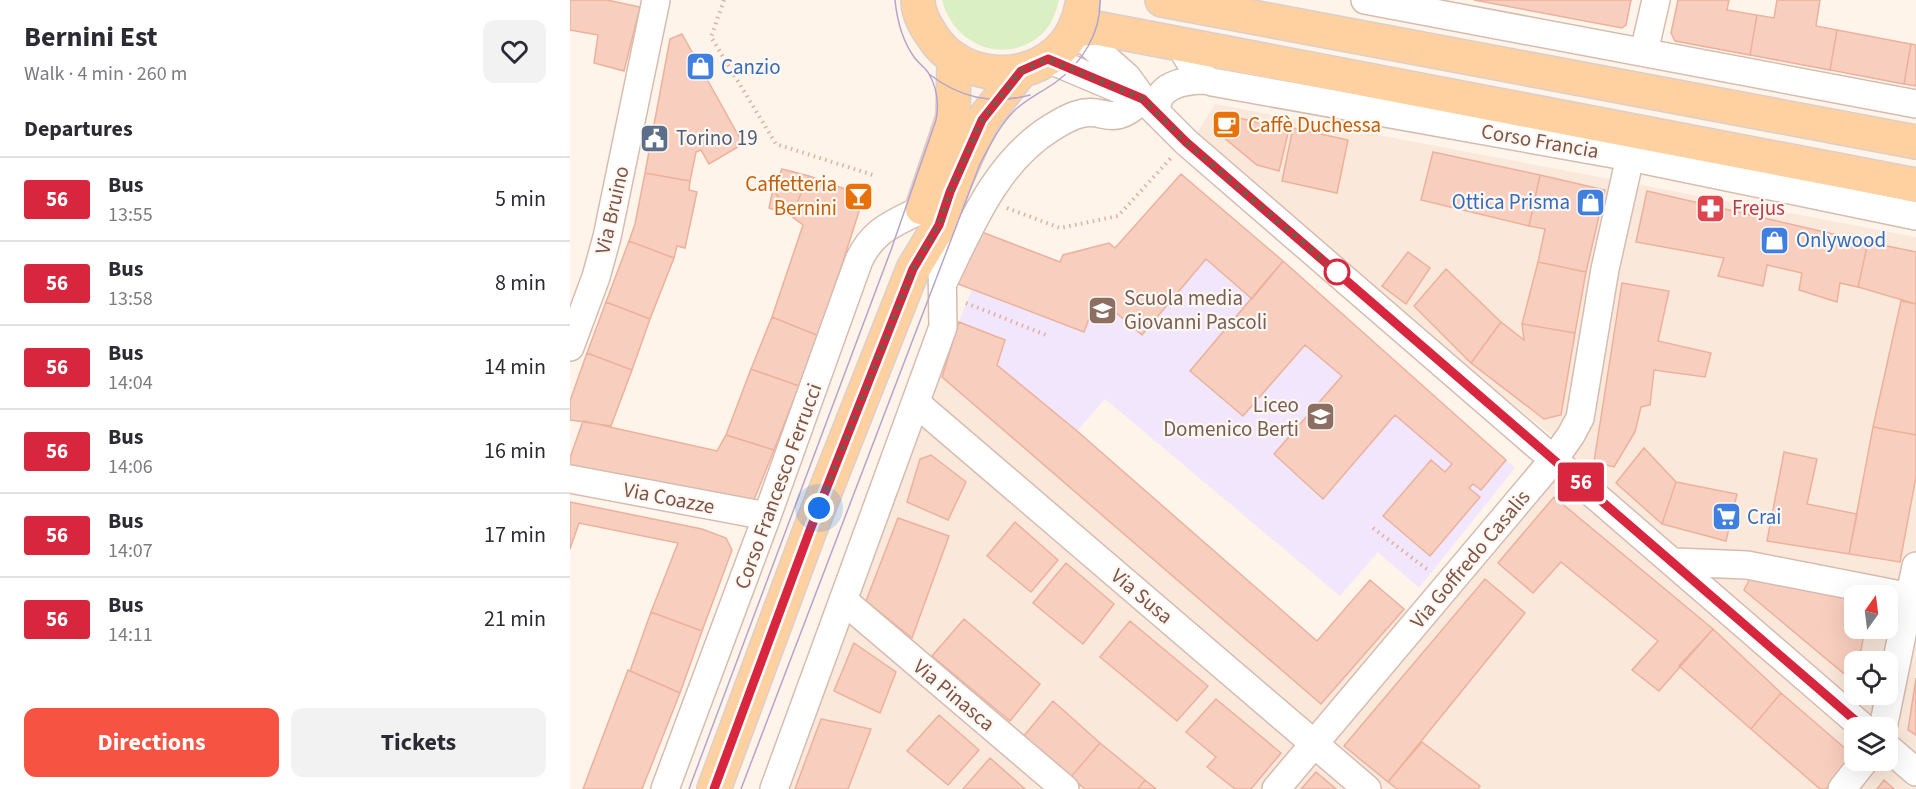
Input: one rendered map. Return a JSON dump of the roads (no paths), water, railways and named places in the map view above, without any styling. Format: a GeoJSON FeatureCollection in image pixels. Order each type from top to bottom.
{"type":"FeatureCollection","features":[{"type":"Feature","properties":{"kind":"main road"},"geometry":{"type":"LineString","coordinates":[[1176,1],[1916,142]]}},
{"type":"Feature","properties":{"kind":"main road"},"geometry":{"type":"LineString","coordinates":[[915,2],[923,22],[936,43],[954,59],[975,70],[998,73],[1034,65]]}},
{"type":"Feature","properties":{"kind":"main road"},"geometry":{"type":"LineString","coordinates":[[929,220],[982,120],[1034,65],[1062,46],[1078,15]]}},
{"type":"Feature","properties":{"kind":"main road","name":"Corso Francia"},"geometry":{"type":"LineString","coordinates":[[1078,15],[1096,28],[1916,185]]}},
{"type":"Feature","properties":{"kind":"main road"},"geometry":{"type":"LineString","coordinates":[[929,220],[953,117],[954,59]]}},
{"type":"Feature","properties":{"kind":"main road"},"geometry":{"type":"LineString","coordinates":[[714,789],[810,530],[913,269],[918,221],[929,220]]}},
{"type":"Feature","properties":{"kind":"street","name":"Via Bruino"},"geometry":{"type":"LineString","coordinates":[[570,347],[596,277],[607,237],[656,0]]}},
{"type":"Feature","properties":{"kind":"street"},"geometry":{"type":"LineString","coordinates":[[1365,0],[1400,3],[1916,104]]}},
{"type":"Feature","properties":{"kind":"street"},"geometry":{"type":"LineString","coordinates":[[1644,52],[1656,0]]}},
{"type":"Feature","properties":{"kind":"street"},"geometry":{"type":"LineString","coordinates":[[1078,15],[1150,106],[1186,142],[1675,562],[1851,717]]}},
{"type":"Feature","properties":{"kind":"street"},"geometry":{"type":"LineString","coordinates":[[1180,45],[1206,81]]}},
{"type":"Feature","properties":{"kind":"street"},"geometry":{"type":"LineString","coordinates":[[1034,65],[1150,106]]}},
{"type":"Feature","properties":{"kind":"street","name":"Corso Francia"},"geometry":{"type":"LineString","coordinates":[[1150,106],[1157,107],[1160,97],[1170,87],[1187,80],[1206,81],[1630,158],[1916,216]]}},
{"type":"Feature","properties":{"kind":"street"},"geometry":{"type":"LineString","coordinates":[[942,290],[985,200],[1010,164],[1029,143],[1075,115],[1121,116],[1150,106]]}},
{"type":"Feature","properties":{"kind":"street","name":"Via Goffredo Casalis"},"geometry":{"type":"LineString","coordinates":[[1276,789],[1554,459],[1571,435],[1580,418],[1605,269],[1630,158]]}},
{"type":"Feature","properties":{"kind":"street"},"geometry":{"type":"LineString","coordinates":[[774,789],[943,327],[942,264],[929,220]]}},
{"type":"Feature","properties":{"kind":"street","name":"Corso Francesco Ferrucci"},"geometry":{"type":"LineString","coordinates":[[665,789],[865,248],[872,237],[883,228],[929,220]]}},
{"type":"Feature","properties":{"kind":"street","name":"Via Susa"},"geometry":{"type":"LineString","coordinates":[[916,403],[1315,742],[1367,789]]}},
{"type":"Feature","properties":{"kind":"street","name":"Via Coazze"},"geometry":{"type":"LineString","coordinates":[[570,479],[767,516]]}},
{"type":"Feature","properties":{"kind":"street"},"geometry":{"type":"LineString","coordinates":[[1675,562],[1747,565],[1913,598]]}},
{"type":"Feature","properties":{"kind":"street"},"geometry":{"type":"LineString","coordinates":[[1886,717],[1913,598],[1916,566]]}},
{"type":"Feature","properties":{"kind":"street","name":"Via Pinasca"},"geometry":{"type":"LineString","coordinates":[[843,600],[1065,789]]}},
{"type":"Feature","properties":{"kind":"street"},"geometry":{"type":"LineString","coordinates":[[1898,756],[1916,772]]}},
{"type":"Feature","properties":{"kind":"street"},"geometry":{"type":"LineString","coordinates":[[1842,789],[1856,771]]}},
{"type":"Feature","properties":{"kind":"tram line"},"geometry":{"type":"LineString","coordinates":[[689,789],[891,250],[936,120],[937,103],[934,85],[928,72],[906,44],[895,0]]}},
{"type":"Feature","properties":{"kind":"tram line"},"geometry":{"type":"LineString","coordinates":[[741,789],[980,164],[1009,116],[1056,82],[1082,56],[1097,24],[1100,0]]}},
{"type":"Feature","properties":{"kind":"tram line"},"geometry":{"type":"LineString","coordinates":[[929,74],[953,89],[977,97],[1003,99],[1030,95]]}},
{"type":"Feature","properties":{"kind":"place","name":"Canzio"},"geometry":{"type":"Point","coordinates":[700,67]}},
{"type":"Feature","properties":{"kind":"place","name":"Caffè Duchessa"},"geometry":{"type":"Point","coordinates":[1227,125]}},
{"type":"Feature","properties":{"kind":"place","name":"Torino 19"},"geometry":{"type":"Point","coordinates":[655,138]}},
{"type":"Feature","properties":{"kind":"place","name":"Caffetteria Bernini"},"geometry":{"type":"Point","coordinates":[858,196]}},
{"type":"Feature","properties":{"kind":"place","name":"Ottica Prisma"},"geometry":{"type":"Point","coordinates":[1591,202]}},
{"type":"Feature","properties":{"kind":"place","name":"Frejus"},"geometry":{"type":"Point","coordinates":[1711,208]}},
{"type":"Feature","properties":{"kind":"place","name":"Onlywood"},"geometry":{"type":"Point","coordinates":[1775,240]}},
{"type":"Feature","properties":{"kind":"place","name":"Scuola media Giovanni Pascoli"},"geometry":{"type":"Point","coordinates":[1103,310]}},
{"type":"Feature","properties":{"kind":"place","name":"Liceo Domenico Berti"},"geometry":{"type":"Point","coordinates":[1320,417]}},
{"type":"Feature","properties":{"kind":"place","name":"Crai"},"geometry":{"type":"Point","coordinates":[1726,517]}}]}
